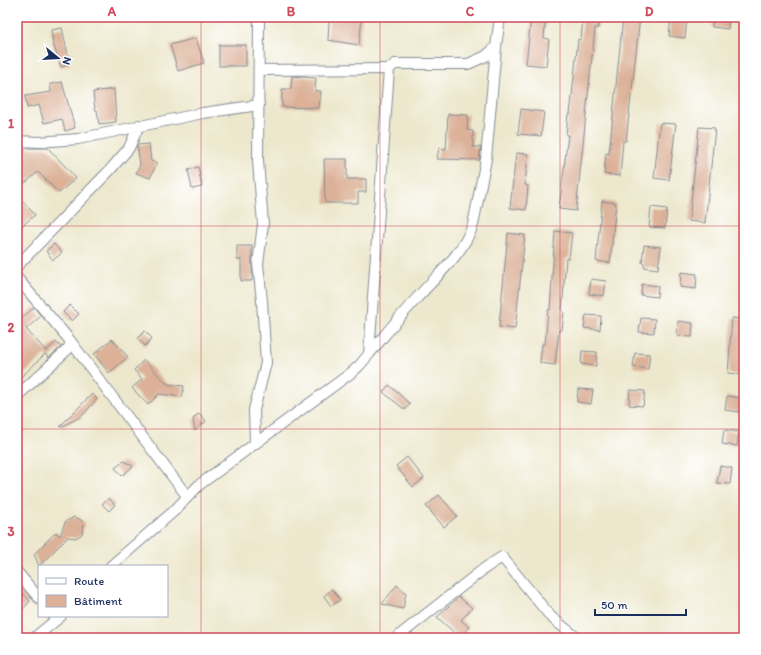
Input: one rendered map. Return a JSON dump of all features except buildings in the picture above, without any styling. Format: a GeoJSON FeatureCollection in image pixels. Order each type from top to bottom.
{"type":"FeatureCollection","features":[{"type":"Feature","properties":{"kind":"street"},"geometry":{"type":"LineString","coordinates":[[255,442],[254,410],[266,363],[258,264],[263,224],[258,161],[260,70],[259,17]]}},
{"type":"Feature","properties":{"kind":"street"},"geometry":{"type":"LineString","coordinates":[[111,565],[174,511],[187,496],[255,442],[269,434],[359,366],[413,303],[455,258],[470,234],[473,225],[486,159],[500,17]]}},
{"type":"Feature","properties":{"kind":"street"},"geometry":{"type":"LineString","coordinates":[[260,70],[389,69],[395,64],[468,64],[486,56],[496,47]]}},
{"type":"Feature","properties":{"kind":"street"},"geometry":{"type":"LineString","coordinates":[[369,354],[389,69]]}},
{"type":"Feature","properties":{"kind":"street"},"geometry":{"type":"LineString","coordinates":[[17,141],[39,142],[78,139],[114,133],[139,125],[259,105]]}},
{"type":"Feature","properties":{"kind":"street"},"geometry":{"type":"LineString","coordinates":[[17,266],[110,170],[129,148],[139,125]]}},
{"type":"Feature","properties":{"kind":"street"},"geometry":{"type":"LineString","coordinates":[[17,278],[71,342],[187,496]]}},
{"type":"Feature","properties":{"kind":"street"},"geometry":{"type":"LineString","coordinates":[[17,396],[68,349],[71,342]]}},
{"type":"Feature","properties":{"kind":"street"},"geometry":{"type":"LineString","coordinates":[[396,638],[485,568],[502,557],[551,616],[577,638]]}},
{"type":"Feature","properties":{"kind":"street"},"geometry":{"type":"LineString","coordinates":[[17,572],[38,597]]}},
{"type":"Feature","properties":{"kind":"street"},"geometry":{"type":"LineString","coordinates":[[34,638],[57,617]]}}]}
